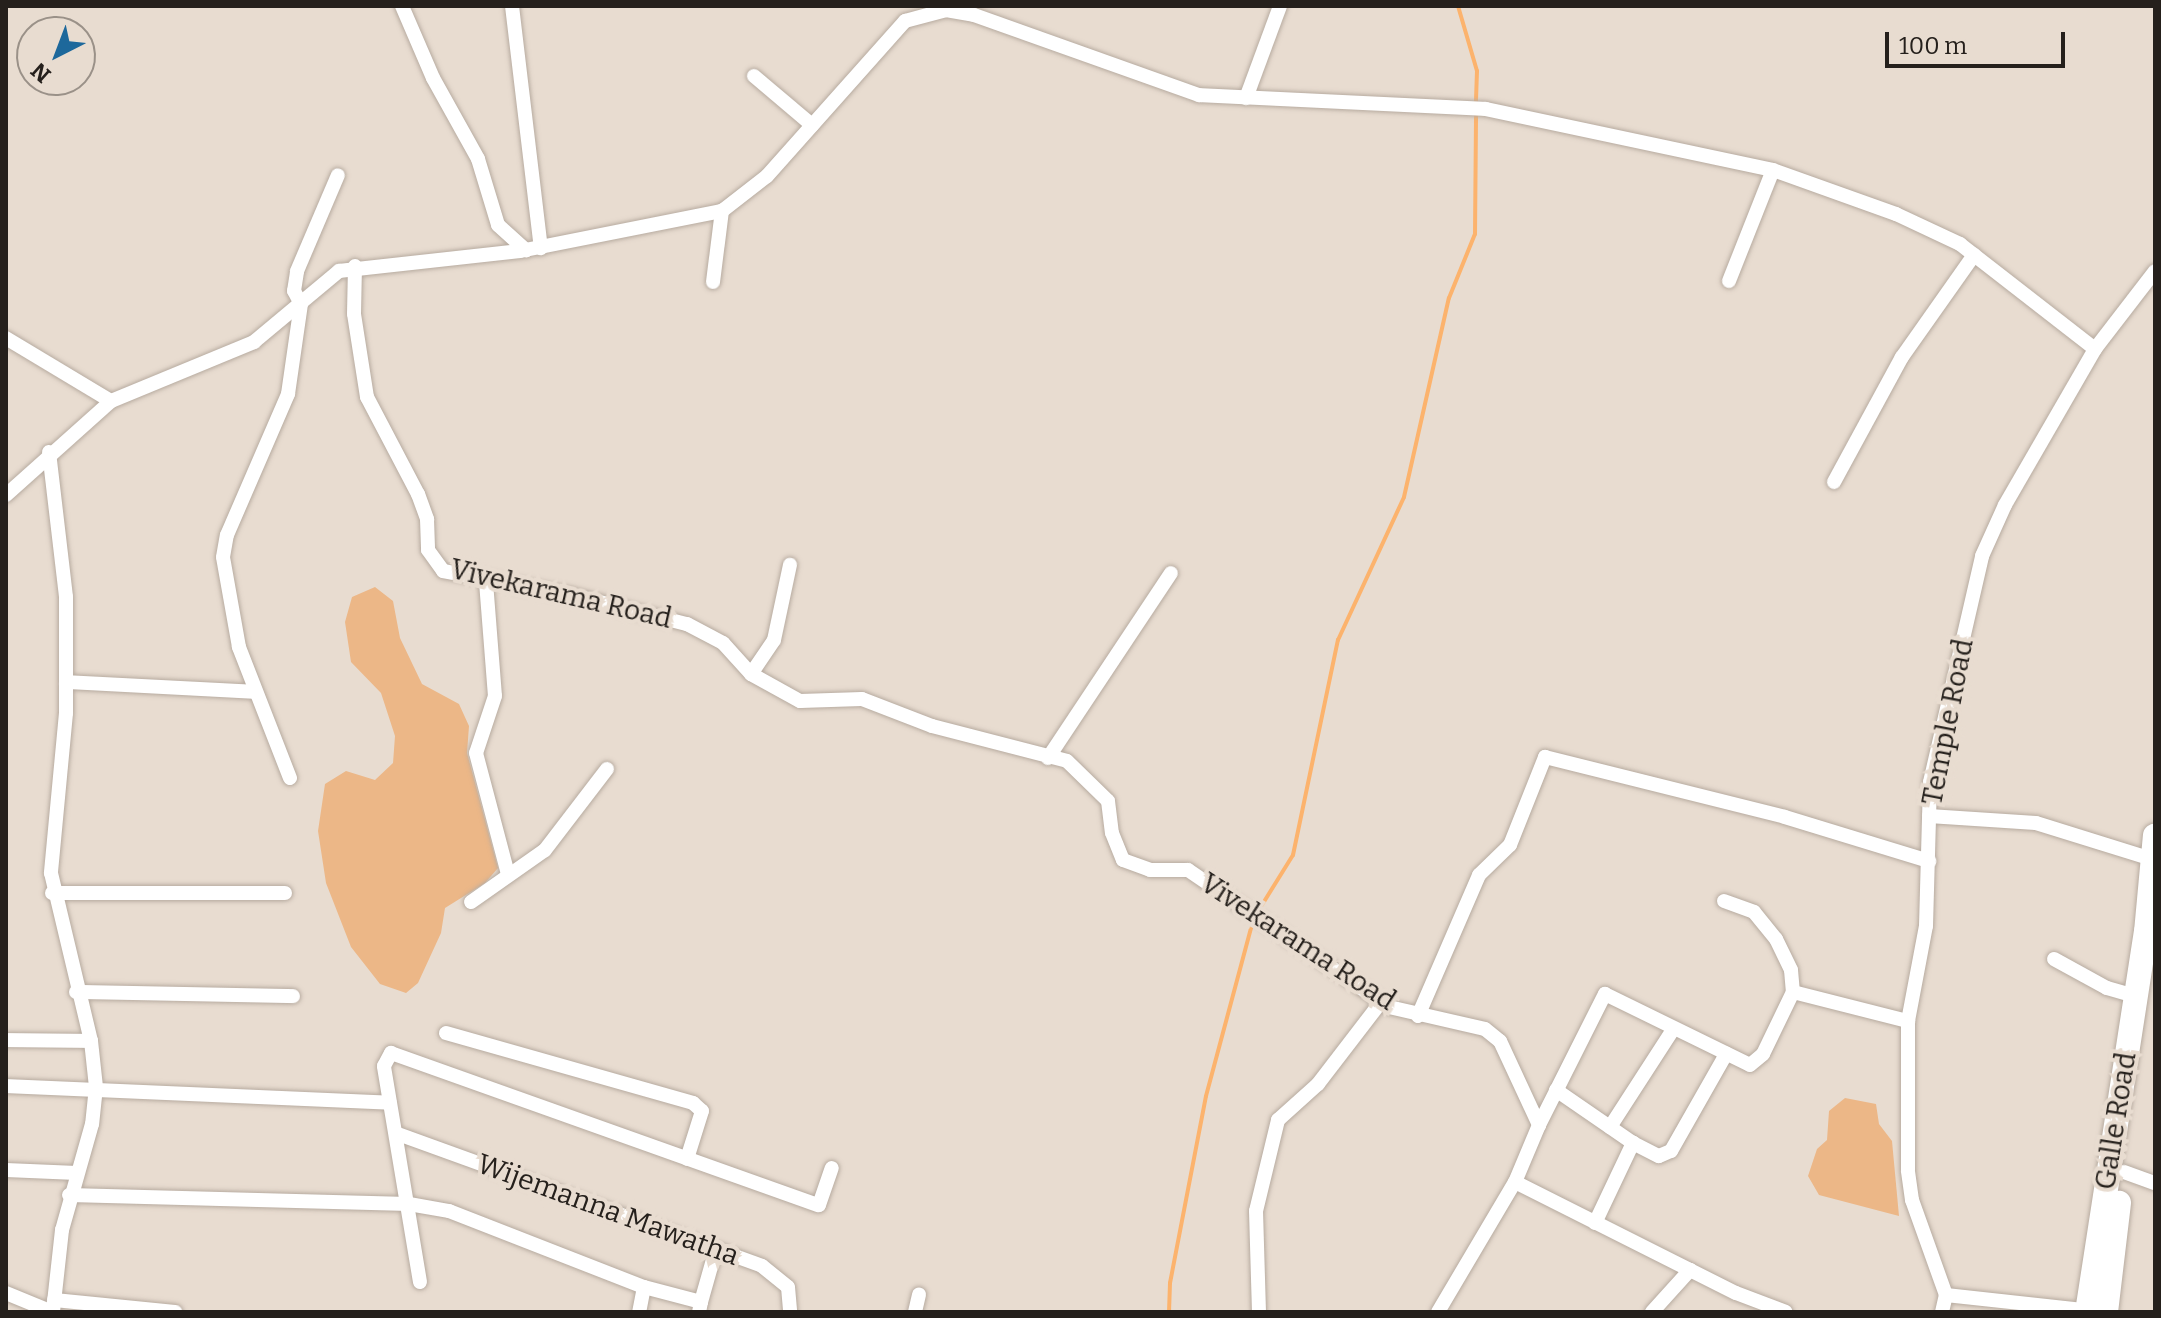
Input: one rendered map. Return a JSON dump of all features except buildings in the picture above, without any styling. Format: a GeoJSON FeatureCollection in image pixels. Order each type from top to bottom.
{"type":"FeatureCollection","features":[{"type":"Feature","properties":{"kind":"highway","name":"Galle Road"},"geometry":{"type":"LineString","coordinates":[[2096,1311],[2135,996],[2150,934],[2154,851]]}},
{"type":"Feature","properties":{"kind":"highway","name":"Galle Road"},"geometry":{"type":"LineString","coordinates":[[2096,1311],[2124,1172],[2155,971]]}},
{"type":"Feature","properties":{"kind":"street"},"geometry":{"type":"LineString","coordinates":[[402,6],[433,78],[478,159],[498,225],[526,250]]}},
{"type":"Feature","properties":{"kind":"street"},"geometry":{"type":"LineString","coordinates":[[512,6],[541,248]]}},
{"type":"Feature","properties":{"kind":"street"},"geometry":{"type":"LineString","coordinates":[[1246,98],[1280,6]]}},
{"type":"Feature","properties":{"kind":"street"},"geometry":{"type":"LineString","coordinates":[[6,495],[49,452],[111,401],[254,342],[339,271],[355,266],[541,248],[722,211],[767,176],[905,21],[946,10],[974,15],[1199,95],[1486,109],[1773,170],[1896,214],[1974,255],[2095,349]]}},
{"type":"Feature","properties":{"kind":"street"},"geometry":{"type":"LineString","coordinates":[[754,76],[812,125]]}},
{"type":"Feature","properties":{"kind":"street"},"geometry":{"type":"LineString","coordinates":[[1729,281],[1773,170]]}},
{"type":"Feature","properties":{"kind":"street"},"geometry":{"type":"LineString","coordinates":[[290,778],[239,647],[223,557],[227,535],[288,394],[301,304],[294,291],[297,271],[338,175]]}},
{"type":"Feature","properties":{"kind":"street"},"geometry":{"type":"LineString","coordinates":[[713,282],[722,211]]}},
{"type":"Feature","properties":{"kind":"street"},"geometry":{"type":"LineString","coordinates":[[1834,482],[1902,357],[1974,255]]}},
{"type":"Feature","properties":{"kind":"street","name":"Vivekarama Road"},"geometry":{"type":"LineString","coordinates":[[355,266],[354,314],[367,397],[418,494],[427,519],[428,550],[443,571],[486,582],[572,595],[687,624],[723,643],[751,674],[800,701],[862,699],[932,726],[1067,761],[1108,801],[1112,833],[1123,860],[1150,870],[1188,870],[1235,899],[1381,1002],[1418,1016],[1485,1029],[1500,1041],[1539,1125]]}},
{"type":"Feature","properties":{"kind":"street","name":"Temple Road"},"geometry":{"type":"LineString","coordinates":[[1946,1295],[1912,1200],[1908,1021],[1926,926],[1930,782],[1982,556],[2005,505],[2095,349],[2155,271]]}},
{"type":"Feature","properties":{"kind":"street"},"geometry":{"type":"LineString","coordinates":[[6,338],[111,401]]}},
{"type":"Feature","properties":{"kind":"street"},"geometry":{"type":"LineString","coordinates":[[49,452],[66,597],[66,682],[52,893],[91,1041],[96,1087],[77,1173],[69,1195],[53,1308]]}},
{"type":"Feature","properties":{"kind":"street"},"geometry":{"type":"LineString","coordinates":[[751,674],[774,640],[790,565]]}},
{"type":"Feature","properties":{"kind":"street"},"geometry":{"type":"LineString","coordinates":[[1048,758],[1171,573]]}},
{"type":"Feature","properties":{"kind":"street"},"geometry":{"type":"LineString","coordinates":[[486,582],[495,696],[476,753],[508,874]]}},
{"type":"Feature","properties":{"kind":"street"},"geometry":{"type":"LineString","coordinates":[[66,682],[256,692]]}},
{"type":"Feature","properties":{"kind":"street"},"geometry":{"type":"LineString","coordinates":[[1418,1016],[1479,875],[1510,845],[1545,757],[1785,817],[1929,861]]}},
{"type":"Feature","properties":{"kind":"street"},"geometry":{"type":"LineString","coordinates":[[471,902],[565,830],[607,769]]}},
{"type":"Feature","properties":{"kind":"street"},"geometry":{"type":"LineString","coordinates":[[1929,816],[2036,823],[2154,851]]}},
{"type":"Feature","properties":{"kind":"street"},"geometry":{"type":"LineString","coordinates":[[52,893],[285,893]]}},
{"type":"Feature","properties":{"kind":"street"},"geometry":{"type":"LineString","coordinates":[[1438,1312],[1515,1182],[1539,1125],[1605,994],[1672,1031],[1750,1065],[1763,1054],[1793,992],[1791,970],[1776,939],[1754,912],[1724,901]]}},
{"type":"Feature","properties":{"kind":"street"},"geometry":{"type":"LineString","coordinates":[[2054,959],[2107,988],[2135,996]]}},
{"type":"Feature","properties":{"kind":"street"},"geometry":{"type":"LineString","coordinates":[[76,992],[293,996]]}},
{"type":"Feature","properties":{"kind":"street"},"geometry":{"type":"LineString","coordinates":[[1793,992],[1908,1021]]}},
{"type":"Feature","properties":{"kind":"street"},"geometry":{"type":"LineString","coordinates":[[1259,1312],[1256,1211],[1278,1120],[1318,1084],[1381,1002]]}},
{"type":"Feature","properties":{"kind":"street"},"geometry":{"type":"LineString","coordinates":[[1610,1127],[1672,1031]]}},
{"type":"Feature","properties":{"kind":"street"},"geometry":{"type":"LineString","coordinates":[[446,1033],[693,1103],[702,1111],[687,1159]]}},
{"type":"Feature","properties":{"kind":"street"},"geometry":{"type":"LineString","coordinates":[[6,1040],[91,1041]]}},
{"type":"Feature","properties":{"kind":"street"},"geometry":{"type":"LineString","coordinates":[[420,1282],[398,1134],[384,1066],[391,1053],[819,1205],[832,1168]]}},
{"type":"Feature","properties":{"kind":"street"},"geometry":{"type":"LineString","coordinates":[[1556,1090],[1633,1143],[1659,1156],[1671,1151],[1726,1054]]}},
{"type":"Feature","properties":{"kind":"street"},"geometry":{"type":"LineString","coordinates":[[6,1086],[96,1087],[205,1098],[390,1103]]}},
{"type":"Feature","properties":{"kind":"street","name":"Wijemanna Mawatha"},"geometry":{"type":"LineString","coordinates":[[398,1134],[762,1266],[788,1287],[790,1312]]}},
{"type":"Feature","properties":{"kind":"street"},"geometry":{"type":"LineString","coordinates":[[1595,1223],[1633,1143]]}},
{"type":"Feature","properties":{"kind":"street"},"geometry":{"type":"LineString","coordinates":[[6,1170],[77,1173]]}},
{"type":"Feature","properties":{"kind":"street"},"geometry":{"type":"LineString","coordinates":[[2124,1172],[2155,1183]]}},
{"type":"Feature","properties":{"kind":"street"},"geometry":{"type":"LineString","coordinates":[[1515,1182],[1690,1270],[1786,1312]]}},
{"type":"Feature","properties":{"kind":"street"},"geometry":{"type":"LineString","coordinates":[[69,1195],[409,1204],[449,1211],[700,1307],[716,1249]]}},
{"type":"Feature","properties":{"kind":"street"},"geometry":{"type":"LineString","coordinates":[[1652,1312],[1690,1270]]}},
{"type":"Feature","properties":{"kind":"street"},"geometry":{"type":"LineString","coordinates":[[639,1312],[644,1287]]}},
{"type":"Feature","properties":{"kind":"street"},"geometry":{"type":"LineString","coordinates":[[6,1293],[53,1308],[175,1312]]}},
{"type":"Feature","properties":{"kind":"street"},"geometry":{"type":"LineString","coordinates":[[915,1312],[919,1294]]}},
{"type":"Feature","properties":{"kind":"street"},"geometry":{"type":"LineString","coordinates":[[1942,1312],[1946,1295],[2096,1311]]}},
{"type":"Feature","properties":{"kind":"shaded area"},"geometry":{"type":"Polygon","coordinates":[[[375,587],[393,601],[400,638],[422,684],[459,704],[469,726],[467,753],[498,868],[485,883],[445,908],[441,933],[418,983],[406,993],[380,984],[351,947],[326,883],[318,831],[325,784],[346,771],[375,780],[393,763],[395,736],[381,693],[351,662],[345,622],[352,597],[375,587]]]}},
{"type":"Feature","properties":{"kind":"shaded area"},"geometry":{"type":"Polygon","coordinates":[[[1845,1098],[1876,1104],[1879,1124],[1892,1141],[1899,1216],[1819,1195],[1808,1176],[1817,1149],[1827,1140],[1829,1111],[1845,1098]]]}},
{"type":"Feature","properties":{"kind":"waterway"},"geometry":{"type":"LineString","coordinates":[[1458,6],[1477,71],[1476,104]]}},
{"type":"Feature","properties":{"kind":"waterway"},"geometry":{"type":"LineString","coordinates":[[1257,913],[1293,855],[1338,640],[1404,497],[1449,298],[1475,234],[1476,113]]}},
{"type":"Feature","properties":{"kind":"waterway"},"geometry":{"type":"LineString","coordinates":[[1169,1312],[1170,1283],[1206,1096],[1253,920]]}}]}
